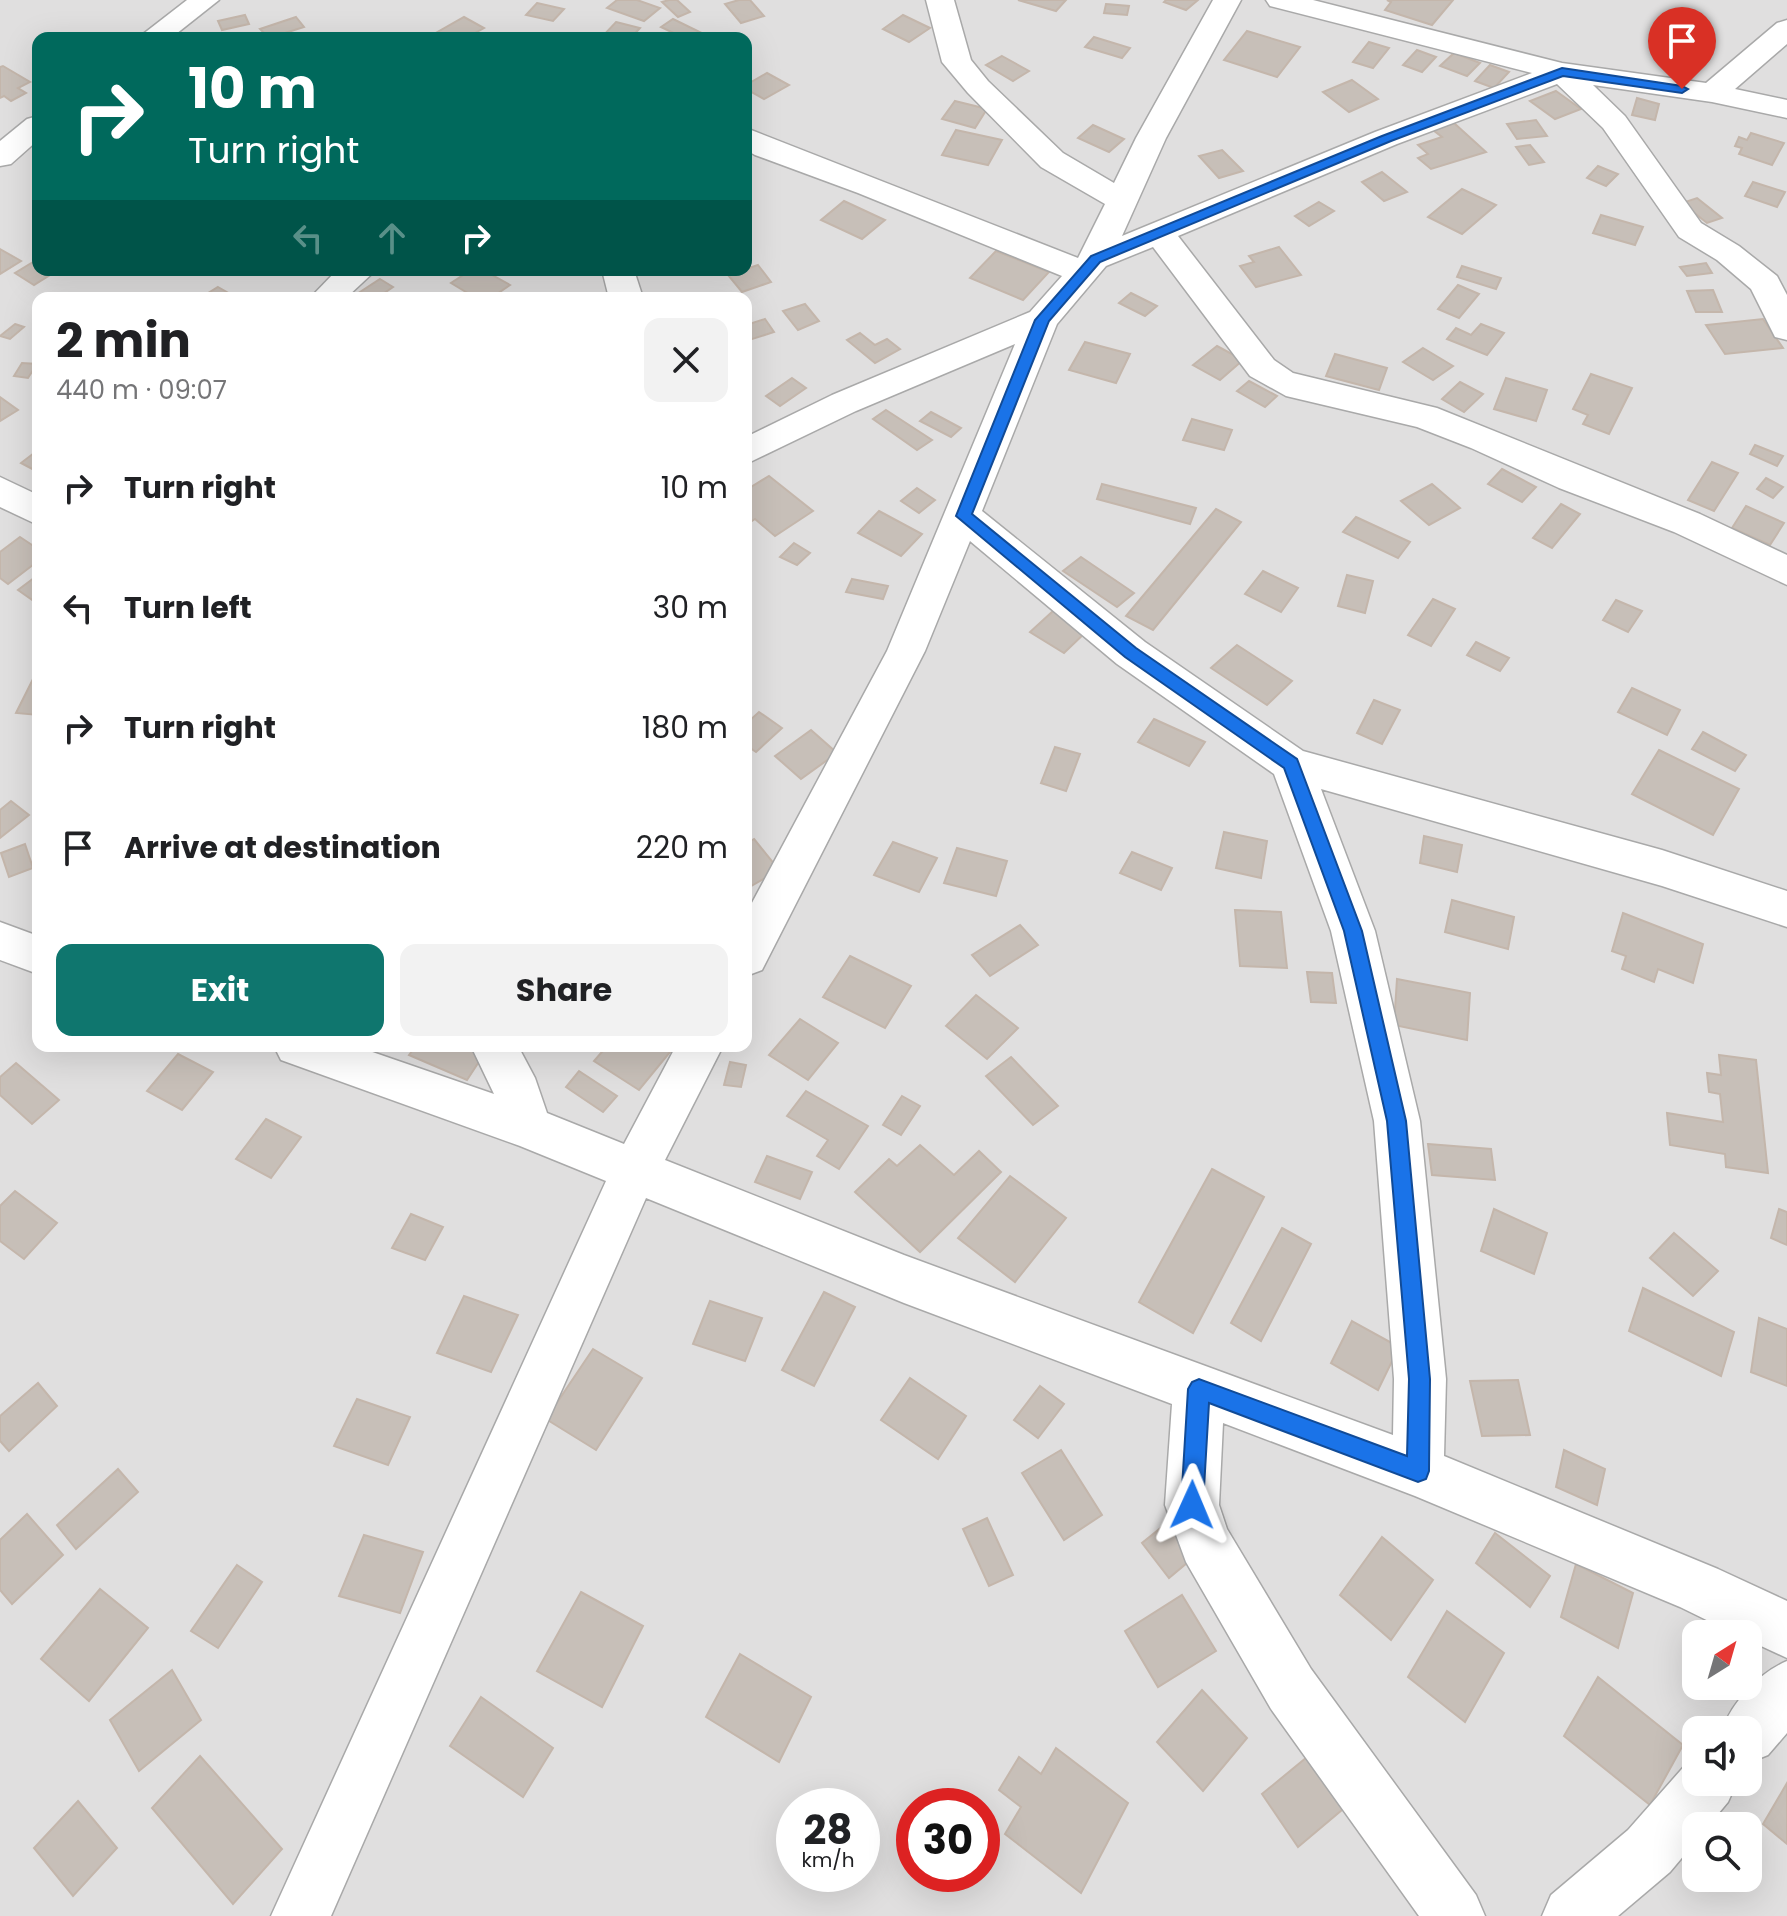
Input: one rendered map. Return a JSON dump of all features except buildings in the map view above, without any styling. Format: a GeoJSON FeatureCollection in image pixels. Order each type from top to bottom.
{"type":"FeatureCollection","features":[{"type":"Feature","properties":{"kind":"street"},"geometry":{"type":"LineString","coordinates":[[160,32],[205,0]]}},
{"type":"Feature","properties":{"kind":"street"},"geometry":{"type":"LineString","coordinates":[[940,0],[957,62],[978,87],[1052,160],[1122,201]]}},
{"type":"Feature","properties":{"kind":"street"},"geometry":{"type":"LineString","coordinates":[[752,946],[906,651],[1042,320],[1090,266],[1151,138],[1227,0]]}},
{"type":"Feature","properties":{"kind":"street"},"geometry":{"type":"LineString","coordinates":[[1280,0],[1562,72],[1712,93],[1787,109]]}},
{"type":"Feature","properties":{"kind":"street"},"geometry":{"type":"LineString","coordinates":[[1712,93],[1787,29]]}},
{"type":"Feature","properties":{"kind":"street"},"geometry":{"type":"LineString","coordinates":[[752,141],[766,149],[1090,266],[1386,138],[1562,72]]}},
{"type":"Feature","properties":{"kind":"street"},"geometry":{"type":"LineString","coordinates":[[1562,72],[1614,122],[1690,230],[1728,253],[1765,283],[1787,329]]}},
{"type":"Feature","properties":{"kind":"street"},"geometry":{"type":"LineString","coordinates":[[0,157],[32,130]]}},
{"type":"Feature","properties":{"kind":"street"},"geometry":{"type":"LineString","coordinates":[[1160,234],[1262,368],[1281,381],[1309,391],[1425,417],[1484,439],[1572,479],[1687,523],[1787,571]]}},
{"type":"Feature","properties":{"kind":"street"},"geometry":{"type":"LineString","coordinates":[[333,292],[351,276]]}},
{"type":"Feature","properties":{"kind":"street"},"geometry":{"type":"LineString","coordinates":[[752,449],[1042,320]]}},
{"type":"Feature","properties":{"kind":"street"},"geometry":{"type":"LineString","coordinates":[[752,416],[796,427]]}},
{"type":"Feature","properties":{"kind":"street"},"geometry":{"type":"LineString","coordinates":[[0,490],[32,509]]}},
{"type":"Feature","properties":{"kind":"street"},"geometry":{"type":"LineString","coordinates":[[963,516],[1131,653],[1291,764],[1662,868],[1787,909]]}},
{"type":"Feature","properties":{"kind":"street"},"geometry":{"type":"LineString","coordinates":[[1291,764],[1353,931],[1397,1121],[1420,1379],[1418,1471]]}},
{"type":"Feature","properties":{"kind":"street"},"geometry":{"type":"LineString","coordinates":[[0,941],[32,953]]}},
{"type":"Feature","properties":{"kind":"street"},"geometry":{"type":"LineString","coordinates":[[314,1052],[529,1128],[904,1279],[1418,1471],[1699,1588],[1787,1630]]}},
{"type":"Feature","properties":{"kind":"street"},"geometry":{"type":"LineString","coordinates":[[497,1052],[512,1078],[529,1128]]}},
{"type":"Feature","properties":{"kind":"street"},"geometry":{"type":"LineString","coordinates":[[301,1916],[634,1172],[697,1052]]}},
{"type":"Feature","properties":{"kind":"street"},"geometry":{"type":"LineString","coordinates":[[1199,1389],[1192,1505],[1205,1543],[1291,1689],[1455,1916]]}},
{"type":"Feature","properties":{"kind":"street"},"geometry":{"type":"LineString","coordinates":[[1762,1718],[1787,1689]]}},
{"type":"Feature","properties":{"kind":"street"},"geometry":{"type":"LineString","coordinates":[[1572,1916],[1649,1851],[1696,1796]]}},
{"type":"Feature","properties":{"kind":"shaded area"},"geometry":{"type":"Polygon","coordinates":[[[0,0],[1787,0],[1787,1916],[0,1916],[0,0]]]}},
{"type":"Feature","properties":{"kind":"route"},"geometry":{"type":"LineString","coordinates":[[1192,1505],[1199,1389],[1418,1471],[1420,1379],[1397,1121],[1353,931],[1291,764],[1131,653],[963,516],[1042,320],[1095,259],[1386,138],[1562,72],[1682,89]]}}]}
